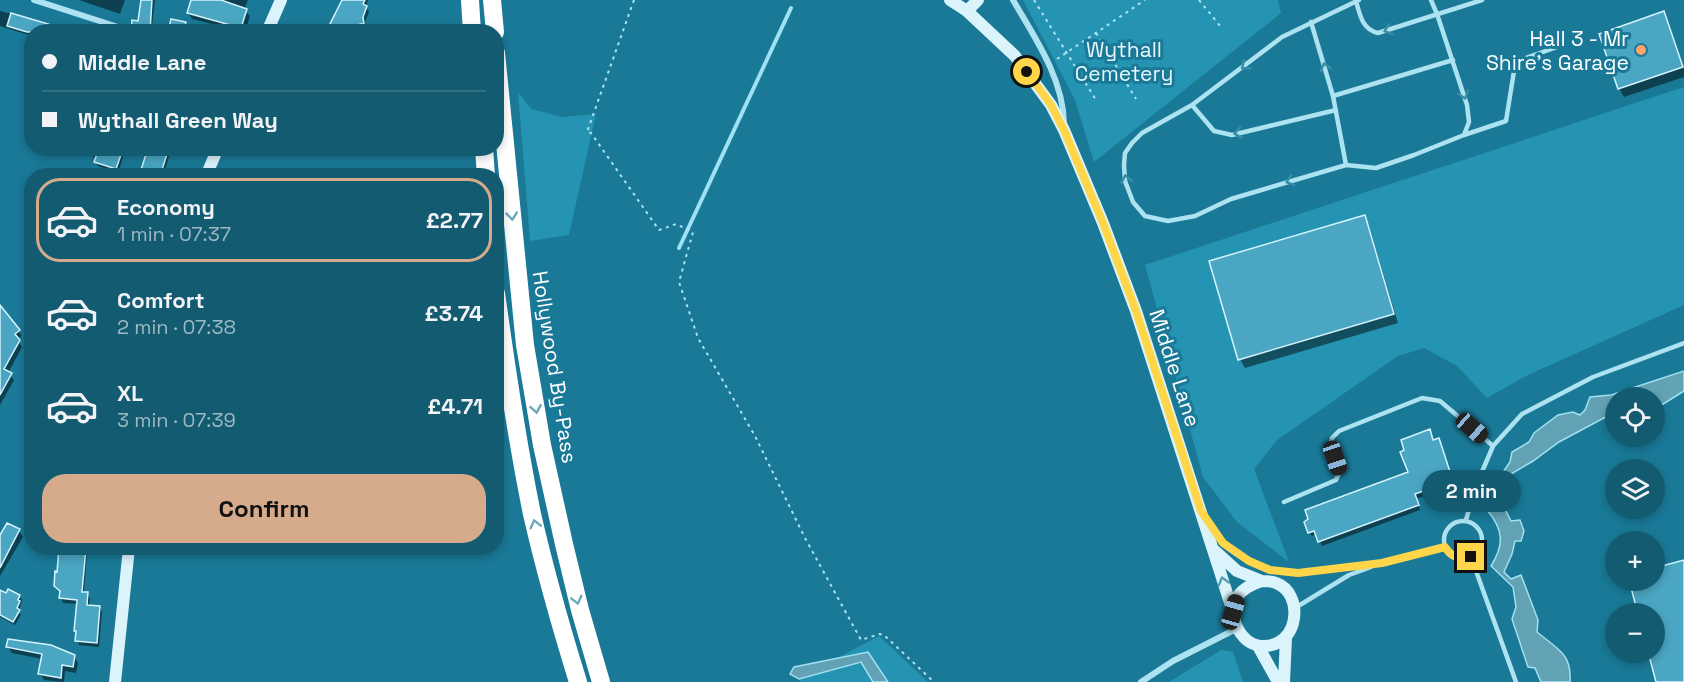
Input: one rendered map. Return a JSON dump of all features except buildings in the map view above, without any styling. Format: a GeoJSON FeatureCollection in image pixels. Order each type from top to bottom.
{"type":"FeatureCollection","features":[{"type":"Feature","properties":{"kind":"highway"},"geometry":{"type":"LineString","coordinates":[[470,0],[472,24]]}},
{"type":"Feature","properties":{"kind":"highway"},"geometry":{"type":"LineString","coordinates":[[492,0],[494,24]]}},
{"type":"Feature","properties":{"kind":"highway","name":"Hollywood By-Pass"},"geometry":{"type":"LineString","coordinates":[[504,134],[525,345],[542,445],[580,610],[601,682]]}},
{"type":"Feature","properties":{"kind":"highway"},"geometry":{"type":"LineString","coordinates":[[504,350],[532,514],[578,682]]}},
{"type":"Feature","properties":{"kind":"street"},"geometry":{"type":"LineString","coordinates":[[34,0],[109,24]]}},
{"type":"Feature","properties":{"kind":"street"},"geometry":{"type":"LineString","coordinates":[[270,24],[281,0]]}},
{"type":"Feature","properties":{"kind":"street","name":"Middle Lane"},"geometry":{"type":"LineString","coordinates":[[950,0],[967,11],[1015,56],[1051,105],[1064,130],[1103,223],[1136,311],[1238,628]]}},
{"type":"Feature","properties":{"kind":"street"},"geometry":{"type":"LineString","coordinates":[[967,11],[978,0]]}},
{"type":"Feature","properties":{"kind":"street"},"geometry":{"type":"LineString","coordinates":[[1013,0],[1050,65],[1064,106],[1064,130]]}},
{"type":"Feature","properties":{"kind":"street","name":"Middle Lane"},"geometry":{"type":"LineString","coordinates":[[1214,550],[1237,571],[1262,581],[1278,583],[1287,591],[1294,608]]}},
{"type":"Feature","properties":{"kind":"street"},"geometry":{"type":"LineString","coordinates":[[116,682],[128,555]]}},
{"type":"Feature","properties":{"kind":"street"},"geometry":{"type":"LineString","coordinates":[[1233,612],[1238,594],[1248,585],[1262,581]]}},
{"type":"Feature","properties":{"kind":"street"},"geometry":{"type":"LineString","coordinates":[[1284,682],[1286,638],[1294,622],[1294,608]]}},
{"type":"Feature","properties":{"kind":"street"},"geometry":{"type":"LineString","coordinates":[[1141,682],[1173,661],[1238,628],[1247,642],[1258,646],[1275,646],[1286,638]]}},
{"type":"Feature","properties":{"kind":"street"},"geometry":{"type":"LineString","coordinates":[[1258,646],[1278,682]]}},
{"type":"Feature","properties":{"kind":"lane"},"geometry":{"type":"LineString","coordinates":[[1431,0],[1467,105],[1469,122],[1464,135]]}},
{"type":"Feature","properties":{"kind":"lane"},"geometry":{"type":"LineString","coordinates":[[1482,0],[1377,33],[1365,27],[1357,1],[1282,37],[1192,105],[1142,133],[1132,143],[1125,153],[1124,165],[1125,181],[1133,202],[1145,216],[1168,220],[1195,216],[1231,199],[1346,165],[1376,168],[1414,155],[1506,121],[1514,71],[1521,60],[1557,47]]}},
{"type":"Feature","properties":{"kind":"lane"},"geometry":{"type":"LineString","coordinates":[[1311,22],[1334,96],[1346,165]]}},
{"type":"Feature","properties":{"kind":"lane"},"geometry":{"type":"LineString","coordinates":[[1334,96],[1453,60]]}},
{"type":"Feature","properties":{"kind":"lane"},"geometry":{"type":"LineString","coordinates":[[1192,105],[1214,131],[1232,135],[1336,110]]}},
{"type":"Feature","properties":{"kind":"lane"},"geometry":{"type":"LineString","coordinates":[[1466,520],[1476,486],[1493,446],[1522,414],[1593,377],[1684,343]]}},
{"type":"Feature","properties":{"kind":"lane"},"geometry":{"type":"LineString","coordinates":[[1284,502],[1336,480],[1340,471],[1331,445],[1332,438],[1339,431],[1422,398],[1440,401],[1493,446]]}},
{"type":"Feature","properties":{"kind":"lane"},"geometry":{"type":"LineString","coordinates":[[1201,511],[1223,543],[1249,561],[1270,570],[1298,573],[1382,563]]}},
{"type":"Feature","properties":{"kind":"lane"},"geometry":{"type":"LineString","coordinates":[[1466,520],[1477,526],[1482,537],[1480,549],[1465,559],[1453,556],[1445,547],[1446,530],[1455,522],[1466,520]]}},
{"type":"Feature","properties":{"kind":"lane"},"geometry":{"type":"LineString","coordinates":[[1294,608],[1349,575],[1382,563],[1445,547]]}},
{"type":"Feature","properties":{"kind":"lane"},"geometry":{"type":"LineString","coordinates":[[1471,557],[1516,682]]}},
{"type":"Feature","properties":{"kind":"path"},"geometry":{"type":"LineString","coordinates":[[634,0],[587,132],[591,133],[659,230],[676,224],[693,232],[679,282],[688,314],[698,338],[755,436],[805,538],[861,640],[880,634],[884,635],[934,682]]}},
{"type":"Feature","properties":{"kind":"path"},"geometry":{"type":"LineString","coordinates":[[1034,0],[1096,100]]}},
{"type":"Feature","properties":{"kind":"path"},"geometry":{"type":"LineString","coordinates":[[1050,65],[1145,0]]}},
{"type":"Feature","properties":{"kind":"path"},"geometry":{"type":"LineString","coordinates":[[1199,0],[1221,27]]}},
{"type":"Feature","properties":{"kind":"path"},"geometry":{"type":"LineString","coordinates":[[1096,33],[1136,99]]}},
{"type":"Feature","properties":{"kind":"green space","name":"Wythall Cemetery"},"geometry":{"type":"Polygon","coordinates":[[[1023,0],[1278,0],[1281,13],[1094,162],[1075,100],[1023,0]]]}},
{"type":"Feature","properties":{"kind":"green space"},"geometry":{"type":"Polygon","coordinates":[[[1684,87],[1684,305],[1528,375],[1487,398],[1457,366],[1424,348],[1398,356],[1277,440],[1254,469],[1289,562],[1237,522],[1203,477],[1145,265],[1684,87]]]}},
{"type":"Feature","properties":{"kind":"green space"},"geometry":{"type":"Polygon","coordinates":[[[518,92],[531,109],[562,117],[596,114],[569,235],[530,241],[518,92]]]}},
{"type":"Feature","properties":{"kind":"green space"},"geometry":{"type":"Polygon","coordinates":[[[879,636],[928,682],[801,682],[799,679],[818,674],[812,663],[839,657],[879,636]]]}},
{"type":"Feature","properties":{"kind":"green space"},"geometry":{"type":"Polygon","coordinates":[[[1221,650],[1233,652],[1243,682],[1169,682],[1221,650]]]}},
{"type":"Feature","properties":{"kind":"shaded area"},"geometry":{"type":"Polygon","coordinates":[[[1684,371],[1684,391],[1665,403],[1665,387],[1635,387],[1684,371]]]}},
{"type":"Feature","properties":{"kind":"shaded area"},"geometry":{"type":"Polygon","coordinates":[[[1605,396],[1605,417],[1559,442],[1511,474],[1498,501],[1511,521],[1520,520],[1524,531],[1521,541],[1515,541],[1504,572],[1511,579],[1521,575],[1538,620],[1537,632],[1562,652],[1570,672],[1570,682],[1541,682],[1535,668],[1528,667],[1512,619],[1516,607],[1513,587],[1491,566],[1499,551],[1500,537],[1499,530],[1487,510],[1500,489],[1501,475],[1510,462],[1512,452],[1529,442],[1534,433],[1558,415],[1573,412],[1580,415],[1585,410],[1590,397],[1605,396]]]}},
{"type":"Feature","properties":{"kind":"shaded area"},"geometry":{"type":"Polygon","coordinates":[[[868,652],[888,682],[873,682],[861,662],[799,679],[790,674],[794,667],[868,652]]]}},
{"type":"Feature","properties":{"kind":"waterway"},"geometry":{"type":"LineString","coordinates":[[679,248],[791,8]]}},
{"type":"Feature","properties":{"kind":"place","name":"Hall 3 - Mr Shire’s Garage"},"geometry":{"type":"Point","coordinates":[1641,50]}},
{"type":"Feature","properties":{"kind":"route"},"geometry":{"type":"LineString","coordinates":[[1027,72],[1051,105],[1064,130],[1103,223],[1136,311],[1201,511],[1223,543],[1249,561],[1270,570],[1298,573],[1382,563],[1445,547],[1453,556],[1465,559],[1471,557]]}}]}
